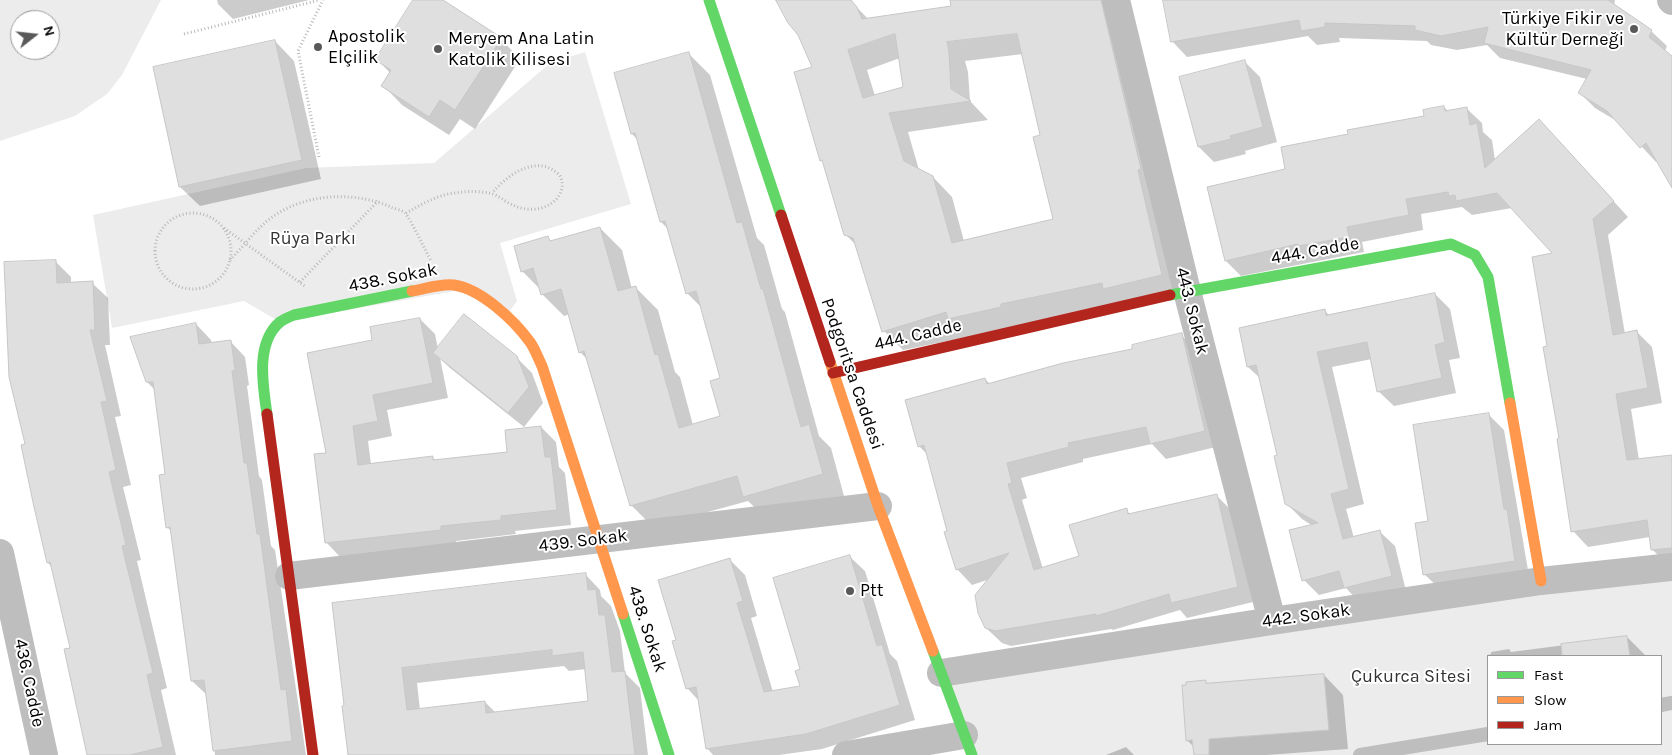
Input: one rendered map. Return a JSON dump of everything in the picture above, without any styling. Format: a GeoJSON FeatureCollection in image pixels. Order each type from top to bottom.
{"type":"FeatureCollection","features":[{"type":"Feature","properties":{"kind":"street","name":"Podgoritsa Caddesi"},"geometry":{"type":"LineString","coordinates":[[708,0],[878,506],[968,745]]}},
{"type":"Feature","properties":{"kind":"street","name":"443. Sokak"},"geometry":{"type":"LineString","coordinates":[[1116,0],[1187,291],[1272,621]]}},
{"type":"Feature","properties":{"kind":"street","name":"444. Cadde"},"geometry":{"type":"LineString","coordinates":[[833,372],[1187,291],[1451,244],[1475,255],[1488,277],[1541,582]]}},
{"type":"Feature","properties":{"kind":"street","name":"438. Sokak"},"geometry":{"type":"LineString","coordinates":[[313,755],[264,393],[263,361],[266,343],[272,330],[280,322],[294,315],[443,285],[456,285],[476,294],[506,316],[531,343],[542,366],[669,755]]}},
{"type":"Feature","properties":{"kind":"street","name":"439. Sokak"},"geometry":{"type":"LineString","coordinates":[[289,576],[878,506]]}},
{"type":"Feature","properties":{"kind":"street","name":"436. Cadde"},"geometry":{"type":"LineString","coordinates":[[0,553],[44,755]]}},
{"type":"Feature","properties":{"kind":"street","name":"442. Sokak"},"geometry":{"type":"LineString","coordinates":[[941,674],[1272,621],[1541,582],[1672,567]]}},
{"type":"Feature","properties":{"kind":"street"},"geometry":{"type":"LineString","coordinates":[[846,755],[968,745]]}},
{"type":"Feature","properties":{"kind":"lane"},"geometry":{"type":"LineString","coordinates":[[1360,755],[1487,734]]}},
{"type":"Feature","properties":{"kind":"path"},"geometry":{"type":"LineString","coordinates":[[184,34],[322,0]]}},
{"type":"Feature","properties":{"kind":"path"},"geometry":{"type":"LineString","coordinates":[[319,157],[298,51],[322,0]]}},
{"type":"Feature","properties":{"kind":"path"},"geometry":{"type":"LineString","coordinates":[[406,213],[432,198],[454,192],[492,193],[516,207],[540,208],[556,201],[562,189],[562,182],[559,174],[550,168],[532,166],[510,176],[492,193]]}},
{"type":"Feature","properties":{"kind":"path"},"geometry":{"type":"LineString","coordinates":[[230,260],[261,227],[278,213],[300,203],[323,198],[346,197],[378,201],[406,213],[443,285]]}},
{"type":"Feature","properties":{"kind":"path"},"geometry":{"type":"LineString","coordinates":[[300,282],[378,201]]}},
{"type":"Feature","properties":{"kind":"path"},"geometry":{"type":"LineString","coordinates":[[222,226],[228,236],[231,248],[230,260],[225,271],[217,281],[206,287],[193,289],[180,287],[169,280],[161,271],[156,259],[156,246],[160,234],[167,224],[177,217],[188,214],[201,214],[212,218],[247,243],[332,308]]}},
{"type":"Feature","properties":{"kind":"green space"},"geometry":{"type":"Polygon","coordinates":[[[0,0],[161,0],[122,75],[107,94],[75,116],[0,141],[0,0]]]}},
{"type":"Feature","properties":{"kind":"green space","name":"Rüya Parkı"},"geometry":{"type":"Polygon","coordinates":[[[585,52],[631,204],[500,243],[517,301],[506,316],[466,289],[280,322],[244,301],[112,328],[93,215],[306,168],[434,163],[550,63],[585,52]]]}},
{"type":"Feature","properties":{"kind":"green space","name":"Çukurca Sitesi"},"geometry":{"type":"Polygon","coordinates":[[[1672,567],[1672,755],[972,755],[941,673],[1672,567]]]}},
{"type":"Feature","properties":{"kind":"building","name":"Meryem Ana Latin Katolik Kilisesi"},"geometry":{"type":"Polygon","coordinates":[[[413,0],[443,0],[502,38],[455,110],[440,100],[429,117],[381,86],[391,70],[375,60],[413,0]]]}},
{"type":"Feature","properties":{"kind":"building"},"geometry":{"type":"Polygon","coordinates":[[[776,0],[851,0],[857,7],[862,19],[951,6],[950,0],[1101,0],[1141,169],[1138,170],[1162,275],[1103,289],[1102,283],[1001,304],[1001,307],[948,319],[946,312],[882,332],[853,238],[844,235],[794,72],[812,67],[798,35],[788,23],[776,0]],[[895,34],[848,50],[863,98],[903,87],[895,34]],[[1017,34],[947,42],[951,89],[971,101],[889,113],[904,161],[933,176],[952,243],[1053,219],[1033,137],[1040,135],[1017,34]]]}},
{"type":"Feature","properties":{"kind":"building"},"geometry":{"type":"Polygon","coordinates":[[[1163,0],[1608,0],[1652,30],[1649,37],[1672,56],[1672,188],[1646,143],[1640,148],[1607,111],[1578,93],[1591,70],[1484,43],[1488,27],[1441,36],[1415,30],[1415,26],[1325,23],[1325,27],[1301,31],[1299,20],[1171,42],[1163,0]]]}},
{"type":"Feature","properties":{"kind":"building"},"geometry":{"type":"Polygon","coordinates":[[[275,40],[302,160],[179,187],[153,67],[275,40]]]}},
{"type":"Feature","properties":{"kind":"building"},"geometry":{"type":"Polygon","coordinates":[[[689,52],[737,223],[742,222],[761,289],[763,289],[801,427],[809,424],[823,474],[743,497],[737,476],[630,506],[584,351],[579,353],[561,289],[541,295],[533,268],[521,272],[514,246],[548,236],[550,241],[600,227],[618,291],[636,286],[655,355],[658,354],[679,428],[720,416],[710,381],[720,378],[696,291],[686,294],[665,221],[660,222],[635,133],[631,134],[614,73],[689,52]]]}},
{"type":"Feature","properties":{"kind":"building"},"geometry":{"type":"Polygon","coordinates":[[[1245,60],[1263,127],[1230,136],[1231,139],[1198,147],[1179,77],[1245,60]]]}},
{"type":"Feature","properties":{"kind":"building"},"geometry":{"type":"Polygon","coordinates":[[[1444,106],[1445,111],[1467,107],[1470,125],[1477,123],[1485,168],[1539,119],[1614,201],[1593,219],[1613,335],[1637,330],[1648,388],[1616,394],[1627,460],[1672,455],[1672,548],[1651,550],[1647,520],[1571,532],[1557,439],[1559,438],[1543,347],[1547,346],[1532,257],[1552,253],[1497,193],[1456,201],[1455,195],[1449,196],[1448,192],[1406,199],[1409,215],[1347,227],[1349,237],[1298,246],[1298,244],[1225,261],[1207,187],[1285,169],[1281,147],[1348,134],[1347,130],[1424,116],[1423,110],[1444,106]]]}},
{"type":"Feature","properties":{"kind":"building"},"geometry":{"type":"Polygon","coordinates":[[[56,260],[57,283],[93,281],[95,330],[90,330],[107,401],[101,402],[116,470],[109,472],[126,545],[122,546],[153,673],[147,675],[163,747],[130,755],[87,755],[64,649],[70,648],[50,562],[47,563],[34,507],[21,445],[25,444],[9,377],[4,262],[56,260]]]}},
{"type":"Feature","properties":{"kind":"building"},"geometry":{"type":"Polygon","coordinates":[[[1435,293],[1445,342],[1435,345],[1442,378],[1377,392],[1367,342],[1317,352],[1349,489],[1331,494],[1343,539],[1380,530],[1392,576],[1344,588],[1339,571],[1302,581],[1289,530],[1318,523],[1285,504],[1274,456],[1277,455],[1256,365],[1247,367],[1239,328],[1325,309],[1326,315],[1435,293]]]}},
{"type":"Feature","properties":{"kind":"building"},"geometry":{"type":"Polygon","coordinates":[[[464,314],[517,356],[529,387],[508,413],[433,353],[464,314]]]}},
{"type":"Feature","properties":{"kind":"building"},"geometry":{"type":"Polygon","coordinates":[[[420,318],[433,383],[373,395],[378,421],[353,426],[358,465],[433,456],[433,460],[507,452],[505,430],[541,426],[545,457],[551,457],[557,510],[501,516],[501,520],[441,526],[441,530],[325,543],[314,454],[326,453],[307,353],[372,340],[370,327],[420,318]]]}},
{"type":"Feature","properties":{"kind":"building"},"geometry":{"type":"Polygon","coordinates":[[[196,323],[199,344],[231,340],[235,370],[232,371],[244,463],[247,463],[257,534],[260,534],[281,690],[286,689],[292,741],[213,751],[204,680],[191,681],[170,527],[166,528],[159,475],[165,474],[153,382],[146,382],[130,337],[196,323]]]}},
{"type":"Feature","properties":{"kind":"building"},"geometry":{"type":"Polygon","coordinates":[[[1182,333],[1205,431],[1150,444],[1146,427],[1068,443],[1069,447],[1007,463],[1012,483],[1008,484],[1034,570],[1079,556],[1069,525],[1127,508],[1128,514],[1217,494],[1238,587],[1171,603],[1169,594],[1096,616],[1096,614],[995,631],[985,628],[978,613],[975,595],[1009,553],[956,570],[944,532],[947,531],[924,445],[918,447],[905,400],[985,378],[987,384],[1063,363],[1132,349],[1132,345],[1182,333]]]}},
{"type":"Feature","properties":{"kind":"building"},"geometry":{"type":"Polygon","coordinates":[[[1489,413],[1504,509],[1507,509],[1515,561],[1423,575],[1415,523],[1428,521],[1413,425],[1489,413]]]}},
{"type":"Feature","properties":{"kind":"building"},"geometry":{"type":"Polygon","coordinates":[[[850,555],[877,646],[882,644],[900,705],[806,734],[706,749],[696,687],[686,689],[672,641],[676,640],[658,580],[730,558],[743,601],[737,603],[764,692],[800,686],[795,671],[800,669],[773,578],[850,555]]]}},
{"type":"Feature","properties":{"kind":"building"},"geometry":{"type":"Polygon","coordinates":[[[586,573],[588,590],[596,589],[599,615],[605,615],[612,672],[625,671],[635,755],[348,755],[332,603],[586,573]],[[552,650],[402,668],[407,710],[485,701],[486,713],[588,701],[583,652],[552,656],[552,650]]]}},
{"type":"Feature","properties":{"kind":"building"},"geometry":{"type":"Polygon","coordinates":[[[1627,636],[1630,655],[1562,655],[1561,644],[1627,636]]]}},
{"type":"Feature","properties":{"kind":"building"},"geometry":{"type":"Polygon","coordinates":[[[1324,674],[1329,730],[1209,739],[1209,755],[1194,755],[1192,740],[1186,741],[1182,685],[1186,685],[1186,682],[1206,680],[1206,683],[1324,674]]]}},
{"type":"Feature","properties":{"kind":"traffic: fast"},"geometry":{"type":"LineString","coordinates":[[709,0],[781,215]]}},
{"type":"Feature","properties":{"kind":"traffic: fast"},"geometry":{"type":"LineString","coordinates":[[1170,295],[1451,244],[1475,255],[1488,277],[1510,403]]}},
{"type":"Feature","properties":{"kind":"traffic: fast"},"geometry":{"type":"LineString","coordinates":[[267,414],[263,378],[264,353],[272,331],[280,322],[294,315],[412,291]]}},
{"type":"Feature","properties":{"kind":"traffic: fast"},"geometry":{"type":"LineString","coordinates":[[623,614],[669,755]]}},
{"type":"Feature","properties":{"kind":"traffic: fast"},"geometry":{"type":"LineString","coordinates":[[933,651],[972,755]]}},
{"type":"Feature","properties":{"kind":"traffic: slow"},"geometry":{"type":"LineString","coordinates":[[412,291],[433,286],[454,285],[475,292],[506,315],[532,345],[542,366],[623,614]]}},
{"type":"Feature","properties":{"kind":"traffic: slow"},"geometry":{"type":"LineString","coordinates":[[830,362],[878,506],[933,651]]}},
{"type":"Feature","properties":{"kind":"traffic: slow"},"geometry":{"type":"LineString","coordinates":[[1510,403],[1541,581]]}},
{"type":"Feature","properties":{"kind":"traffic: jam"},"geometry":{"type":"LineString","coordinates":[[781,215],[830,362]]}},
{"type":"Feature","properties":{"kind":"traffic: jam"},"geometry":{"type":"LineString","coordinates":[[833,373],[1170,295]]}},
{"type":"Feature","properties":{"kind":"traffic: jam"},"geometry":{"type":"LineString","coordinates":[[267,414],[313,755]]}},
{"type":"Feature","properties":{"kind":"place","name":"Türkiye Fikir ve Kültür Derneği"},"geometry":{"type":"Point","coordinates":[1634,29]}},
{"type":"Feature","properties":{"kind":"place","name":"Apostolik Elçilik"},"geometry":{"type":"Point","coordinates":[318,47]}},
{"type":"Feature","properties":{"kind":"place","name":"Meryem Ana Latin Katolik Kilisesi"},"geometry":{"type":"Point","coordinates":[438,49]}},
{"type":"Feature","properties":{"kind":"place","name":"Ptt"},"geometry":{"type":"Point","coordinates":[850,591]}}]}
